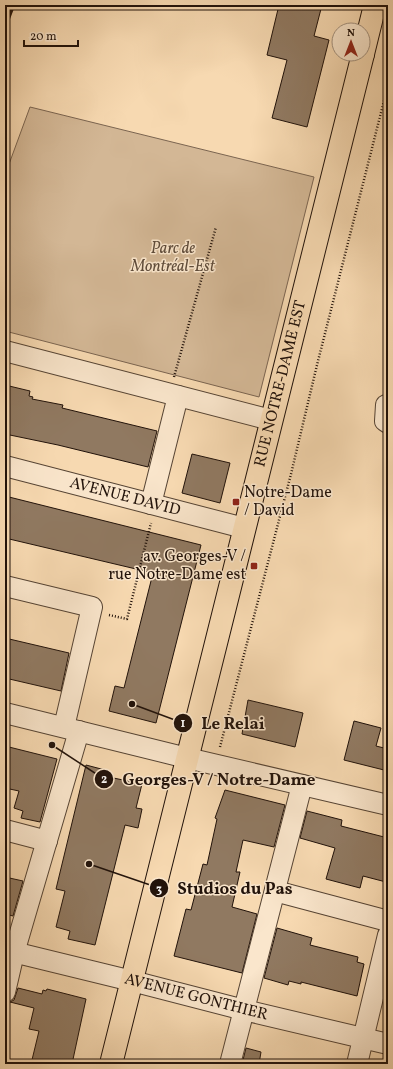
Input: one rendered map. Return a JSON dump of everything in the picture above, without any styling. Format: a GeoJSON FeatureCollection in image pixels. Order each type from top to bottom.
{"type":"FeatureCollection","features":[{"type":"Feature","properties":{"kind":"main road","name":"RUE NOTRE-DAME EST"},"geometry":{"type":"LineString","coordinates":[[371,22],[375,5]]}},
{"type":"Feature","properties":{"kind":"main road","name":"RUE NOTRE-DAME EST"},"geometry":{"type":"LineString","coordinates":[[111,1064],[186,758],[361,62]]}},
{"type":"Feature","properties":{"kind":"street"},"geometry":{"type":"LineString","coordinates":[[5,351],[271,420]]}},
{"type":"Feature","properties":{"kind":"street"},"geometry":{"type":"LineString","coordinates":[[151,513],[174,395]]}},
{"type":"Feature","properties":{"kind":"street","name":"AVENUE DAVID"},"geometry":{"type":"LineString","coordinates":[[5,466],[151,513],[244,528]]}},
{"type":"Feature","properties":{"kind":"street"},"geometry":{"type":"LineString","coordinates":[[5,586],[92,607],[72,729],[47,841],[10,952],[5,992]]}},
{"type":"Feature","properties":{"kind":"street"},"geometry":{"type":"LineString","coordinates":[[5,713],[186,758],[388,805]]}},
{"type":"Feature","properties":{"kind":"street"},"geometry":{"type":"LineString","coordinates":[[230,1064],[302,785]]}},
{"type":"Feature","properties":{"kind":"street"},"geometry":{"type":"LineString","coordinates":[[5,830],[47,841]]}},
{"type":"Feature","properties":{"kind":"street"},"geometry":{"type":"LineString","coordinates":[[275,891],[388,921]]}},
{"type":"Feature","properties":{"kind":"street"},"geometry":{"type":"LineString","coordinates":[[357,1064],[388,935]]}},
{"type":"Feature","properties":{"kind":"street","name":"AVENUE GONTHIER"},"geometry":{"type":"LineString","coordinates":[[10,952],[388,1044]]}},
{"type":"Feature","properties":{"kind":"path","name":"RUE NOTRE-DAME EST"},"geometry":{"type":"LineString","coordinates":[[216,765],[291,474],[388,85]]}},
{"type":"Feature","properties":{"kind":"path"},"geometry":{"type":"LineString","coordinates":[[174,395],[216,227]]}},
{"type":"Feature","properties":{"kind":"path"},"geometry":{"type":"LineString","coordinates":[[107,614],[127,619],[151,513]]}},
{"type":"Feature","properties":{"kind":"green space","name":"Parc de Montréal-Est"},"geometry":{"type":"Polygon","coordinates":[[[30,107],[314,177],[259,397],[5,331],[5,175],[30,107]]]}},
{"type":"Feature","properties":{"kind":"building"},"geometry":{"type":"Polygon","coordinates":[[[279,5],[322,5],[314,36],[329,40],[307,127],[272,118],[287,60],[267,55],[279,5]]]}},
{"type":"Feature","properties":{"kind":"building"},"geometry":{"type":"Polygon","coordinates":[[[5,385],[30,391],[29,396],[33,397],[32,399],[63,405],[62,408],[157,431],[148,467],[5,434],[5,385]]]}},
{"type":"Feature","properties":{"kind":"building"},"geometry":{"type":"Polygon","coordinates":[[[192,454],[230,463],[220,503],[182,493],[192,454]]]}},
{"type":"Feature","properties":{"kind":"building"},"geometry":{"type":"Polygon","coordinates":[[[5,496],[201,545],[156,723],[109,711],[115,686],[124,688],[153,573],[5,538],[5,496]]]}},
{"type":"Feature","properties":{"kind":"building"},"geometry":{"type":"Polygon","coordinates":[[[5,638],[69,653],[61,691],[5,678],[5,638]]]}},
{"type":"Feature","properties":{"kind":"building"},"geometry":{"type":"Polygon","coordinates":[[[248,700],[303,713],[295,747],[242,734],[248,700]]]}},
{"type":"Feature","properties":{"kind":"building"},"geometry":{"type":"Polygon","coordinates":[[[354,721],[381,728],[376,746],[388,749],[388,771],[344,760],[354,721]]]}},
{"type":"Feature","properties":{"kind":"building"},"geometry":{"type":"Polygon","coordinates":[[[5,746],[57,759],[40,822],[21,818],[23,811],[14,808],[19,791],[5,788],[5,746]]]}},
{"type":"Feature","properties":{"kind":"building"},"geometry":{"type":"Polygon","coordinates":[[[86,765],[105,770],[104,776],[142,784],[136,808],[142,809],[138,828],[125,825],[95,945],[68,939],[70,931],[56,927],[65,891],[56,889],[86,765]]]}},
{"type":"Feature","properties":{"kind":"building"},"geometry":{"type":"Polygon","coordinates":[[[225,790],[285,805],[274,847],[243,840],[236,872],[240,872],[232,907],[257,914],[242,973],[174,956],[186,909],[191,910],[203,864],[207,865],[217,819],[215,818],[225,790]]]}},
{"type":"Feature","properties":{"kind":"building"},"geometry":{"type":"Polygon","coordinates":[[[307,811],[342,820],[341,826],[388,838],[388,874],[386,882],[363,876],[360,888],[326,879],[335,848],[300,838],[307,811]]]}},
{"type":"Feature","properties":{"kind":"building"},"geometry":{"type":"Polygon","coordinates":[[[5,877],[23,881],[13,916],[5,914],[5,877]]]}},
{"type":"Feature","properties":{"kind":"building"},"geometry":{"type":"Polygon","coordinates":[[[277,928],[312,938],[310,945],[358,957],[357,962],[364,964],[357,996],[301,982],[301,984],[289,981],[288,985],[264,978],[277,928]]]}},
{"type":"Feature","properties":{"kind":"building"},"geometry":{"type":"Polygon","coordinates":[[[18,988],[42,994],[43,990],[46,991],[47,989],[86,999],[72,1064],[31,1064],[39,1031],[29,1029],[34,1008],[10,1002],[14,1000],[18,988]]]}},
{"type":"Feature","properties":{"kind":"building"},"geometry":{"type":"Polygon","coordinates":[[[246,1048],[261,1052],[259,1064],[242,1064],[246,1048]]]}},
{"type":"Feature","properties":{"kind":"railway"},"geometry":{"type":"LineString","coordinates":[[5,26],[13,5]]}},
{"type":"Feature","properties":{"kind":"place","name":"Notre-Dame / David"},"geometry":{"type":"Point","coordinates":[236,502]}},
{"type":"Feature","properties":{"kind":"place","name":"av. Georges-V / rue Notre-Dame est"},"geometry":{"type":"Point","coordinates":[254,566]}},
{"type":"Feature","properties":{"kind":"place","name":"Le Relai"},"geometry":{"type":"Point","coordinates":[132,704]}},
{"type":"Feature","properties":{"kind":"place","name":"Georges-V / Notre-Dame"},"geometry":{"type":"Point","coordinates":[52,745]}},
{"type":"Feature","properties":{"kind":"place","name":"Studios du Pas"},"geometry":{"type":"Point","coordinates":[89,864]}}]}
